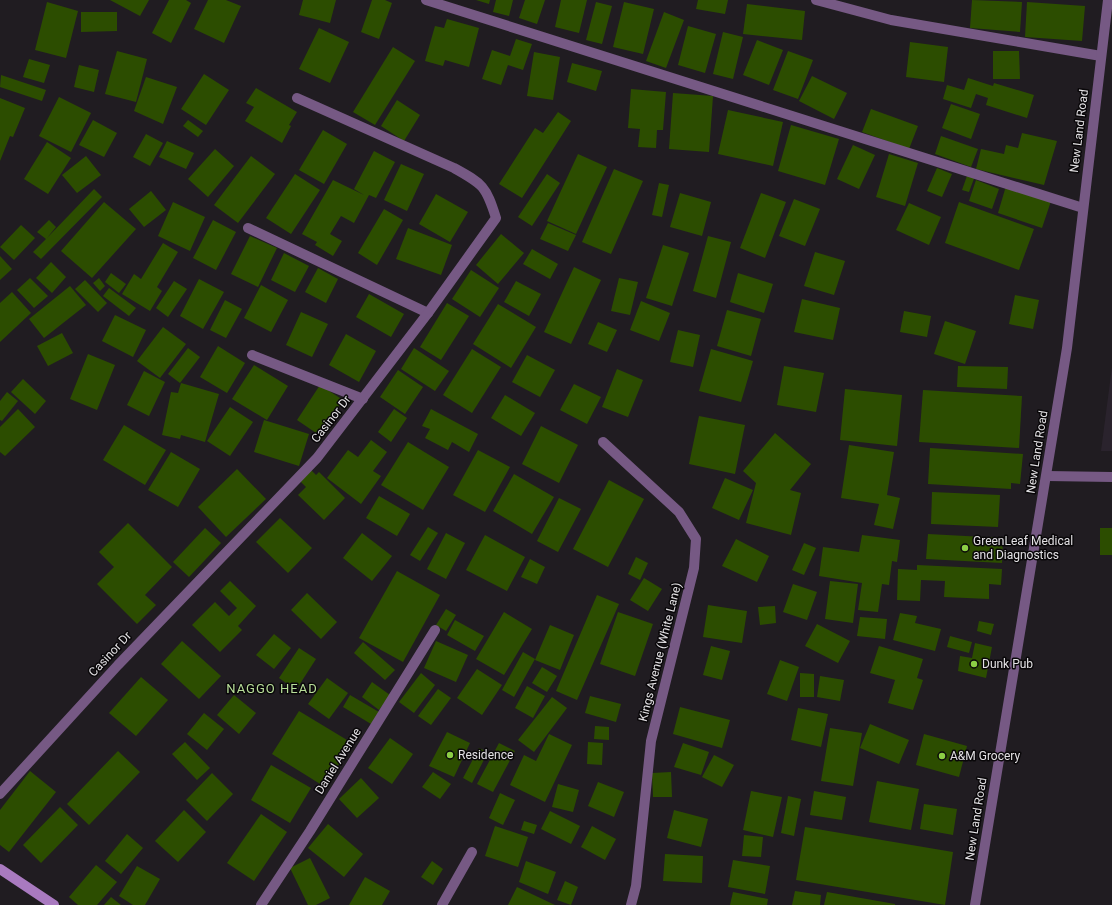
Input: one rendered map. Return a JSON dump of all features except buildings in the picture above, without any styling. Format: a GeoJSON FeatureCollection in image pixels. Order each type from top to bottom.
{"type":"FeatureCollection","features":[{"type":"Feature","properties":{"kind":"main road"},"geometry":{"type":"LineString","coordinates":[[0,869],[54,905]]}},
{"type":"Feature","properties":{"kind":"street"},"geometry":{"type":"LineString","coordinates":[[426,0],[1083,208]]}},
{"type":"Feature","properties":{"kind":"street"},"geometry":{"type":"LineString","coordinates":[[816,0],[891,20],[1101,56]]}},
{"type":"Feature","properties":{"kind":"street","name":"New Land Road"},"geometry":{"type":"LineString","coordinates":[[975,905],[1067,348],[1108,0]]}},
{"type":"Feature","properties":{"kind":"street","name":"Casinor Dr"},"geometry":{"type":"LineString","coordinates":[[0,794],[118,665],[317,458],[428,313],[496,218],[489,194],[477,181],[454,168],[297,98]]}},
{"type":"Feature","properties":{"kind":"street"},"geometry":{"type":"LineString","coordinates":[[248,228],[428,313]]}},
{"type":"Feature","properties":{"kind":"street"},"geometry":{"type":"LineString","coordinates":[[252,355],[363,399]]}},
{"type":"Feature","properties":{"kind":"street","name":"Kings Avenue (White Lane)"},"geometry":{"type":"LineString","coordinates":[[603,442],[679,512],[696,539],[694,568],[651,741],[636,886],[631,905]]}},
{"type":"Feature","properties":{"kind":"street"},"geometry":{"type":"LineString","coordinates":[[1046,476],[1112,478]]}},
{"type":"Feature","properties":{"kind":"street","name":"Daniel Avenue"},"geometry":{"type":"LineString","coordinates":[[261,905],[310,830],[435,630]]}},
{"type":"Feature","properties":{"kind":"street"},"geometry":{"type":"LineString","coordinates":[[442,905],[472,852]]}},
{"type":"Feature","properties":{"kind":"shaded area"},"geometry":{"type":"Polygon","coordinates":[[[1112,367],[1112,451],[1101,451],[1112,367]]]}},
{"type":"Feature","properties":{"kind":"place","name":"GreenLeaf Medical and Diagnostics"},"geometry":{"type":"Point","coordinates":[965,548]}},
{"type":"Feature","properties":{"kind":"place","name":"Dunk Pub"},"geometry":{"type":"Point","coordinates":[974,664]}},
{"type":"Feature","properties":{"kind":"place","name":"Residence"},"geometry":{"type":"Point","coordinates":[450,755]}},
{"type":"Feature","properties":{"kind":"place","name":"A&M Grocery"},"geometry":{"type":"Point","coordinates":[942,756]}},
{"type":"Feature","properties":{"kind":"district","name":"NAGGO HEAD"},"geometry":{"type":"Point","coordinates":[272,688]}}]}
